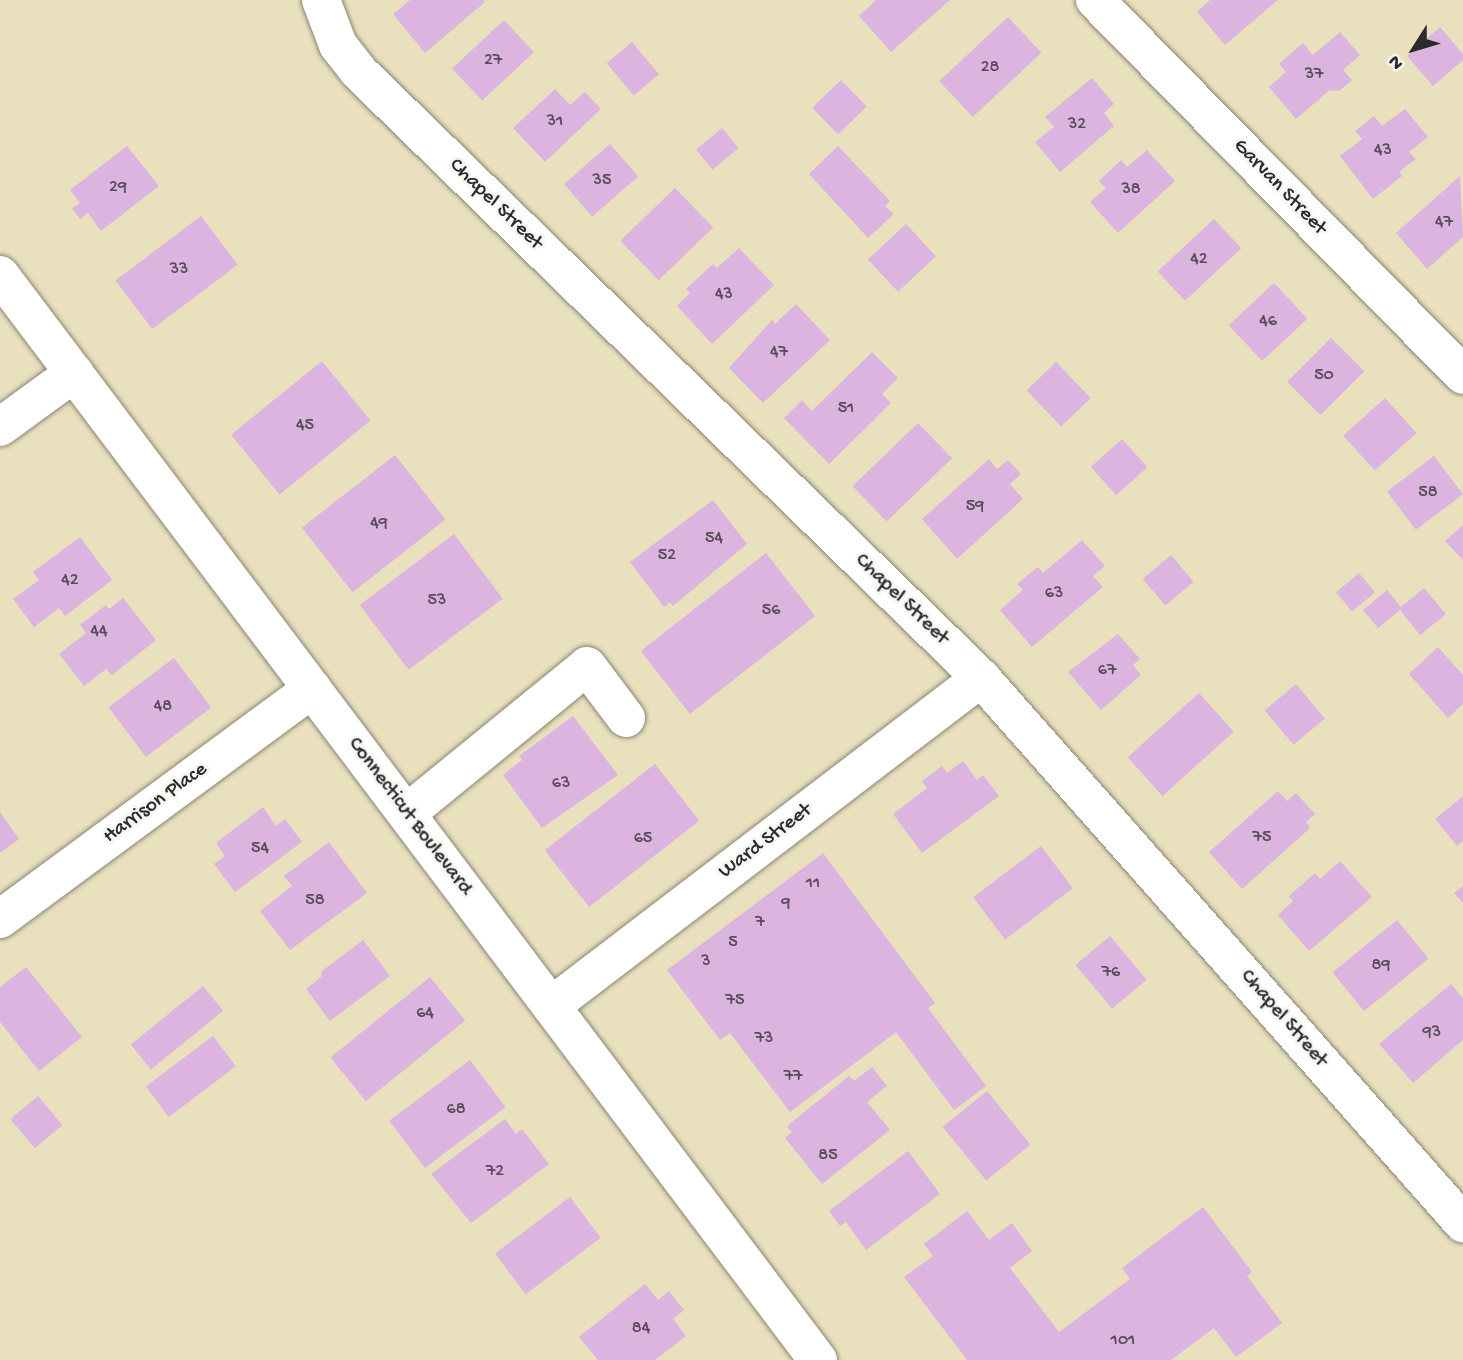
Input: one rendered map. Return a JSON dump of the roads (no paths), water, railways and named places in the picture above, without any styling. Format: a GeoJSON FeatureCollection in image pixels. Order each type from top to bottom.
{"type":"FeatureCollection","features":[{"type":"Feature","properties":{"kind":"street","name":"Chapel Street"},"geometry":{"type":"LineString","coordinates":[[321,0],[338,45],[358,71],[981,678],[1463,1223]]}},
{"type":"Feature","properties":{"kind":"street","name":"Garvan Street"},"geometry":{"type":"LineString","coordinates":[[1095,0],[1463,375]]}},
{"type":"Feature","properties":{"kind":"street","name":"Connecticut Boulevard"},"geometry":{"type":"LineString","coordinates":[[0,275],[818,1360]]}},
{"type":"Feature","properties":{"kind":"street"},"geometry":{"type":"LineString","coordinates":[[0,427],[74,373]]}},
{"type":"Feature","properties":{"kind":"street"},"geometry":{"type":"LineString","coordinates":[[407,813],[587,666],[625,718]]}},
{"type":"Feature","properties":{"kind":"street","name":"Ward Street"},"geometry":{"type":"LineString","coordinates":[[551,1006],[981,678]]}},
{"type":"Feature","properties":{"kind":"street","name":"Harrison Place"},"geometry":{"type":"LineString","coordinates":[[0,919],[312,689]]}}]}
